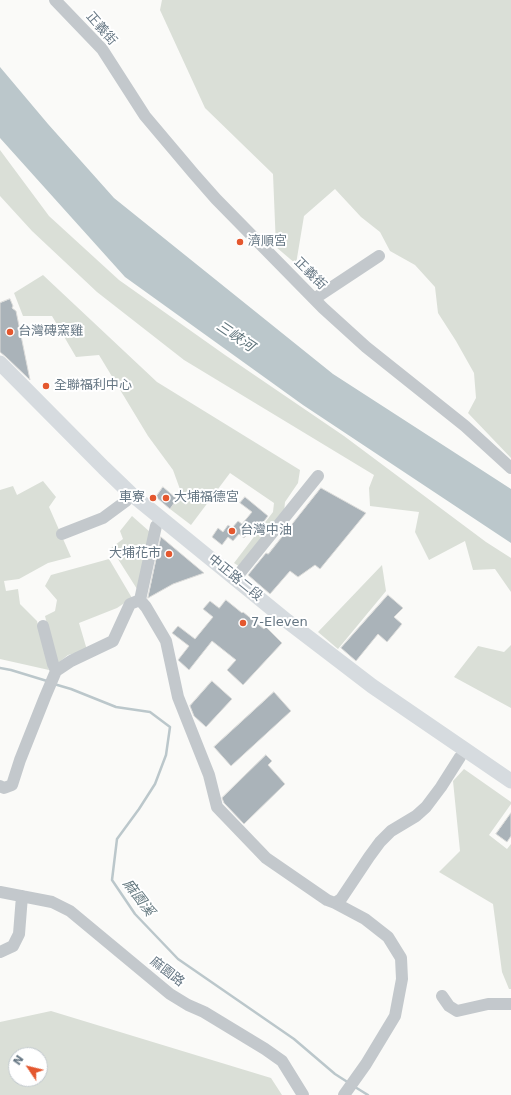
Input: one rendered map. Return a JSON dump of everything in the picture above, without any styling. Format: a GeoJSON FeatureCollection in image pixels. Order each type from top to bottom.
{"type":"FeatureCollection","features":[{"type":"Feature","properties":{"kind":"main road","name":"中正路二段"},"geometry":{"type":"LineString","coordinates":[[0,363],[130,493],[235,579],[372,686],[511,781]]}},
{"type":"Feature","properties":{"kind":"main road","name":"中正路二段"},"geometry":{"type":"LineString","coordinates":[[0,375],[90,468],[156,526],[335,670],[511,792]]}},
{"type":"Feature","properties":{"kind":"street","name":"正義街"},"geometry":{"type":"LineString","coordinates":[[56,0],[102,50],[146,116],[222,205],[314,299],[366,347],[465,426],[511,468]]}},
{"type":"Feature","properties":{"kind":"street"},"geometry":{"type":"LineString","coordinates":[[314,299],[378,256]]}},
{"type":"Feature","properties":{"kind":"street"},"geometry":{"type":"LineString","coordinates":[[235,579],[318,476]]}},
{"type":"Feature","properties":{"kind":"street"},"geometry":{"type":"LineString","coordinates":[[62,534],[103,518],[126,500]]}},
{"type":"Feature","properties":{"kind":"street"},"geometry":{"type":"LineString","coordinates":[[140,600],[156,526]]}},
{"type":"Feature","properties":{"kind":"street"},"geometry":{"type":"LineString","coordinates":[[0,786],[4,788],[12,785],[20,760],[54,676],[71,661],[113,641],[130,604],[140,600]]}},
{"type":"Feature","properties":{"kind":"street"},"geometry":{"type":"LineString","coordinates":[[140,600],[146,607],[166,641],[178,697],[209,775],[217,807],[266,858],[327,900],[336,903],[365,919],[388,937],[401,958],[402,979],[396,1016],[366,1064],[344,1095]]}},
{"type":"Feature","properties":{"kind":"street"},"geometry":{"type":"LineString","coordinates":[[43,626],[53,664],[54,676]]}},
{"type":"Feature","properties":{"kind":"street"},"geometry":{"type":"LineString","coordinates":[[336,903],[341,899],[380,842],[391,831],[416,816],[426,807],[460,757]]}},
{"type":"Feature","properties":{"kind":"street","name":"麻園路"},"geometry":{"type":"LineString","coordinates":[[0,892],[52,902],[70,911],[170,994],[188,1005],[204,1012],[282,1061],[303,1095]]}},
{"type":"Feature","properties":{"kind":"street"},"geometry":{"type":"LineString","coordinates":[[0,952],[13,946],[19,934],[22,896]]}},
{"type":"Feature","properties":{"kind":"street"},"geometry":{"type":"LineString","coordinates":[[442,996],[449,1006],[457,1011],[488,1004],[511,1004]]}},
{"type":"Feature","properties":{"kind":"shaded area"},"geometry":{"type":"Polygon","coordinates":[[[162,0],[511,0],[511,458],[468,413],[476,398],[474,373],[438,313],[435,287],[415,265],[390,251],[380,232],[361,217],[335,189],[304,216],[296,264],[276,247],[273,174],[205,108],[160,10],[162,0]]]}},
{"type":"Feature","properties":{"kind":"shaded area"},"geometry":{"type":"Polygon","coordinates":[[[0,150],[49,216],[119,280],[225,355],[344,436],[486,542],[511,558],[511,592],[495,569],[473,570],[465,541],[429,560],[415,532],[419,512],[370,506],[369,488],[374,475],[184,360],[97,292],[32,231],[0,196],[0,150]]]}},
{"type":"Feature","properties":{"kind":"shaded area"},"geometry":{"type":"Polygon","coordinates":[[[43,275],[157,382],[300,470],[298,483],[285,502],[284,513],[240,567],[234,563],[273,512],[274,503],[230,473],[191,525],[170,509],[181,492],[173,470],[148,436],[99,355],[76,357],[52,316],[23,316],[14,293],[43,275]]]}},
{"type":"Feature","properties":{"kind":"shaded area"},"geometry":{"type":"Polygon","coordinates":[[[43,481],[56,497],[49,507],[71,557],[48,563],[19,579],[4,581],[6,591],[18,589],[20,604],[37,621],[49,670],[0,659],[0,490],[13,486],[17,495],[43,481]]]}},
{"type":"Feature","properties":{"kind":"shaded area"},"geometry":{"type":"Polygon","coordinates":[[[132,516],[150,532],[137,589],[111,548],[123,539],[120,531],[132,516]]]}},
{"type":"Feature","properties":{"kind":"shaded area"},"geometry":{"type":"Polygon","coordinates":[[[109,559],[132,598],[117,608],[79,623],[87,650],[68,655],[57,664],[45,616],[55,611],[57,600],[45,586],[51,575],[109,559]]]}},
{"type":"Feature","properties":{"kind":"shaded area"},"geometry":{"type":"Polygon","coordinates":[[[382,565],[386,591],[338,649],[318,632],[382,565]]]}},
{"type":"Feature","properties":{"kind":"shaded area"},"geometry":{"type":"Polygon","coordinates":[[[511,645],[511,708],[454,677],[478,646],[504,652],[511,645]]]}},
{"type":"Feature","properties":{"kind":"shaded area"},"geometry":{"type":"Polygon","coordinates":[[[464,769],[511,802],[489,835],[507,849],[511,844],[511,989],[509,989],[502,972],[493,904],[439,872],[460,851],[453,781],[464,769]]]}},
{"type":"Feature","properties":{"kind":"shaded area"},"geometry":{"type":"Polygon","coordinates":[[[51,1011],[271,1078],[282,1095],[0,1095],[0,1022],[51,1011]]]}},
{"type":"Feature","properties":{"kind":"water","name":"三峽河"},"geometry":{"type":"Polygon","coordinates":[[[0,67],[48,124],[114,198],[333,374],[511,489],[511,543],[303,405],[125,277],[0,138],[0,67]]]}},
{"type":"Feature","properties":{"kind":"building","name":"台灣磚窯雞"},"geometry":{"type":"Polygon","coordinates":[[[10,299],[13,306],[12,308],[16,311],[30,380],[0,352],[0,303],[10,299]]]}},
{"type":"Feature","properties":{"kind":"building","name":"大埔福德宮"},"geometry":{"type":"Polygon","coordinates":[[[163,487],[177,499],[170,509],[156,497],[163,487]]]}},
{"type":"Feature","properties":{"kind":"building"},"geometry":{"type":"Polygon","coordinates":[[[321,488],[366,513],[320,569],[315,565],[298,577],[290,571],[270,594],[248,575],[266,553],[268,554],[321,488]]]}},
{"type":"Feature","properties":{"kind":"building"},"geometry":{"type":"Polygon","coordinates":[[[245,497],[268,516],[254,534],[250,531],[244,538],[239,534],[233,541],[228,537],[222,545],[212,537],[218,528],[223,532],[228,525],[232,528],[238,521],[242,524],[252,512],[240,503],[245,497]]]}},
{"type":"Feature","properties":{"kind":"building","name":"大埔花市"},"geometry":{"type":"Polygon","coordinates":[[[161,537],[204,573],[173,584],[148,598],[161,537]]]}},
{"type":"Feature","properties":{"kind":"building"},"geometry":{"type":"Polygon","coordinates":[[[388,595],[403,608],[394,617],[402,624],[387,642],[378,634],[356,661],[341,648],[388,595]]]}},
{"type":"Feature","properties":{"kind":"building"},"geometry":{"type":"Polygon","coordinates":[[[226,600],[264,629],[266,627],[282,643],[243,685],[227,670],[236,660],[212,641],[189,670],[178,660],[189,646],[172,633],[178,626],[195,639],[213,617],[203,609],[210,601],[219,608],[226,600]]]}},
{"type":"Feature","properties":{"kind":"building"},"geometry":{"type":"Polygon","coordinates":[[[212,681],[232,699],[206,727],[194,716],[190,706],[212,681]]]}},
{"type":"Feature","properties":{"kind":"building"},"geometry":{"type":"Polygon","coordinates":[[[274,692],[291,711],[231,766],[214,747],[274,692]]]}},
{"type":"Feature","properties":{"kind":"building"},"geometry":{"type":"Polygon","coordinates":[[[266,755],[272,761],[268,765],[285,784],[244,824],[224,803],[222,798],[266,755]]]}},
{"type":"Feature","properties":{"kind":"building"},"geometry":{"type":"Polygon","coordinates":[[[511,813],[511,836],[507,842],[496,834],[511,813]]]}},
{"type":"Feature","properties":{"kind":"waterway","name":"麻園溪"},"geometry":{"type":"LineString","coordinates":[[0,668],[47,681]]}},
{"type":"Feature","properties":{"kind":"waterway","name":"麻園溪"},"geometry":{"type":"LineString","coordinates":[[54,684],[71,689],[116,707],[150,712],[170,727],[166,755],[155,784],[117,839],[112,880],[135,914],[178,959],[294,1039],[335,1074],[349,1083]]}},
{"type":"Feature","properties":{"kind":"waterway","name":"麻園溪"},"geometry":{"type":"LineString","coordinates":[[355,1087],[368,1095]]}},
{"type":"Feature","properties":{"kind":"place","name":"濟順宮"},"geometry":{"type":"Point","coordinates":[240,242]}},
{"type":"Feature","properties":{"kind":"place","name":"台灣磚窯雞"},"geometry":{"type":"Point","coordinates":[10,332]}},
{"type":"Feature","properties":{"kind":"place","name":"全聯福利中心"},"geometry":{"type":"Point","coordinates":[46,386]}},
{"type":"Feature","properties":{"kind":"place","name":"車寮"},"geometry":{"type":"Point","coordinates":[153,498]}},
{"type":"Feature","properties":{"kind":"place","name":"大埔福德宮"},"geometry":{"type":"Point","coordinates":[166,498]}},
{"type":"Feature","properties":{"kind":"place","name":"台灣中油"},"geometry":{"type":"Point","coordinates":[232,531]}},
{"type":"Feature","properties":{"kind":"place","name":"大埔花市"},"geometry":{"type":"Point","coordinates":[169,554]}},
{"type":"Feature","properties":{"kind":"place","name":"7-Eleven"},"geometry":{"type":"Point","coordinates":[243,623]}}]}
